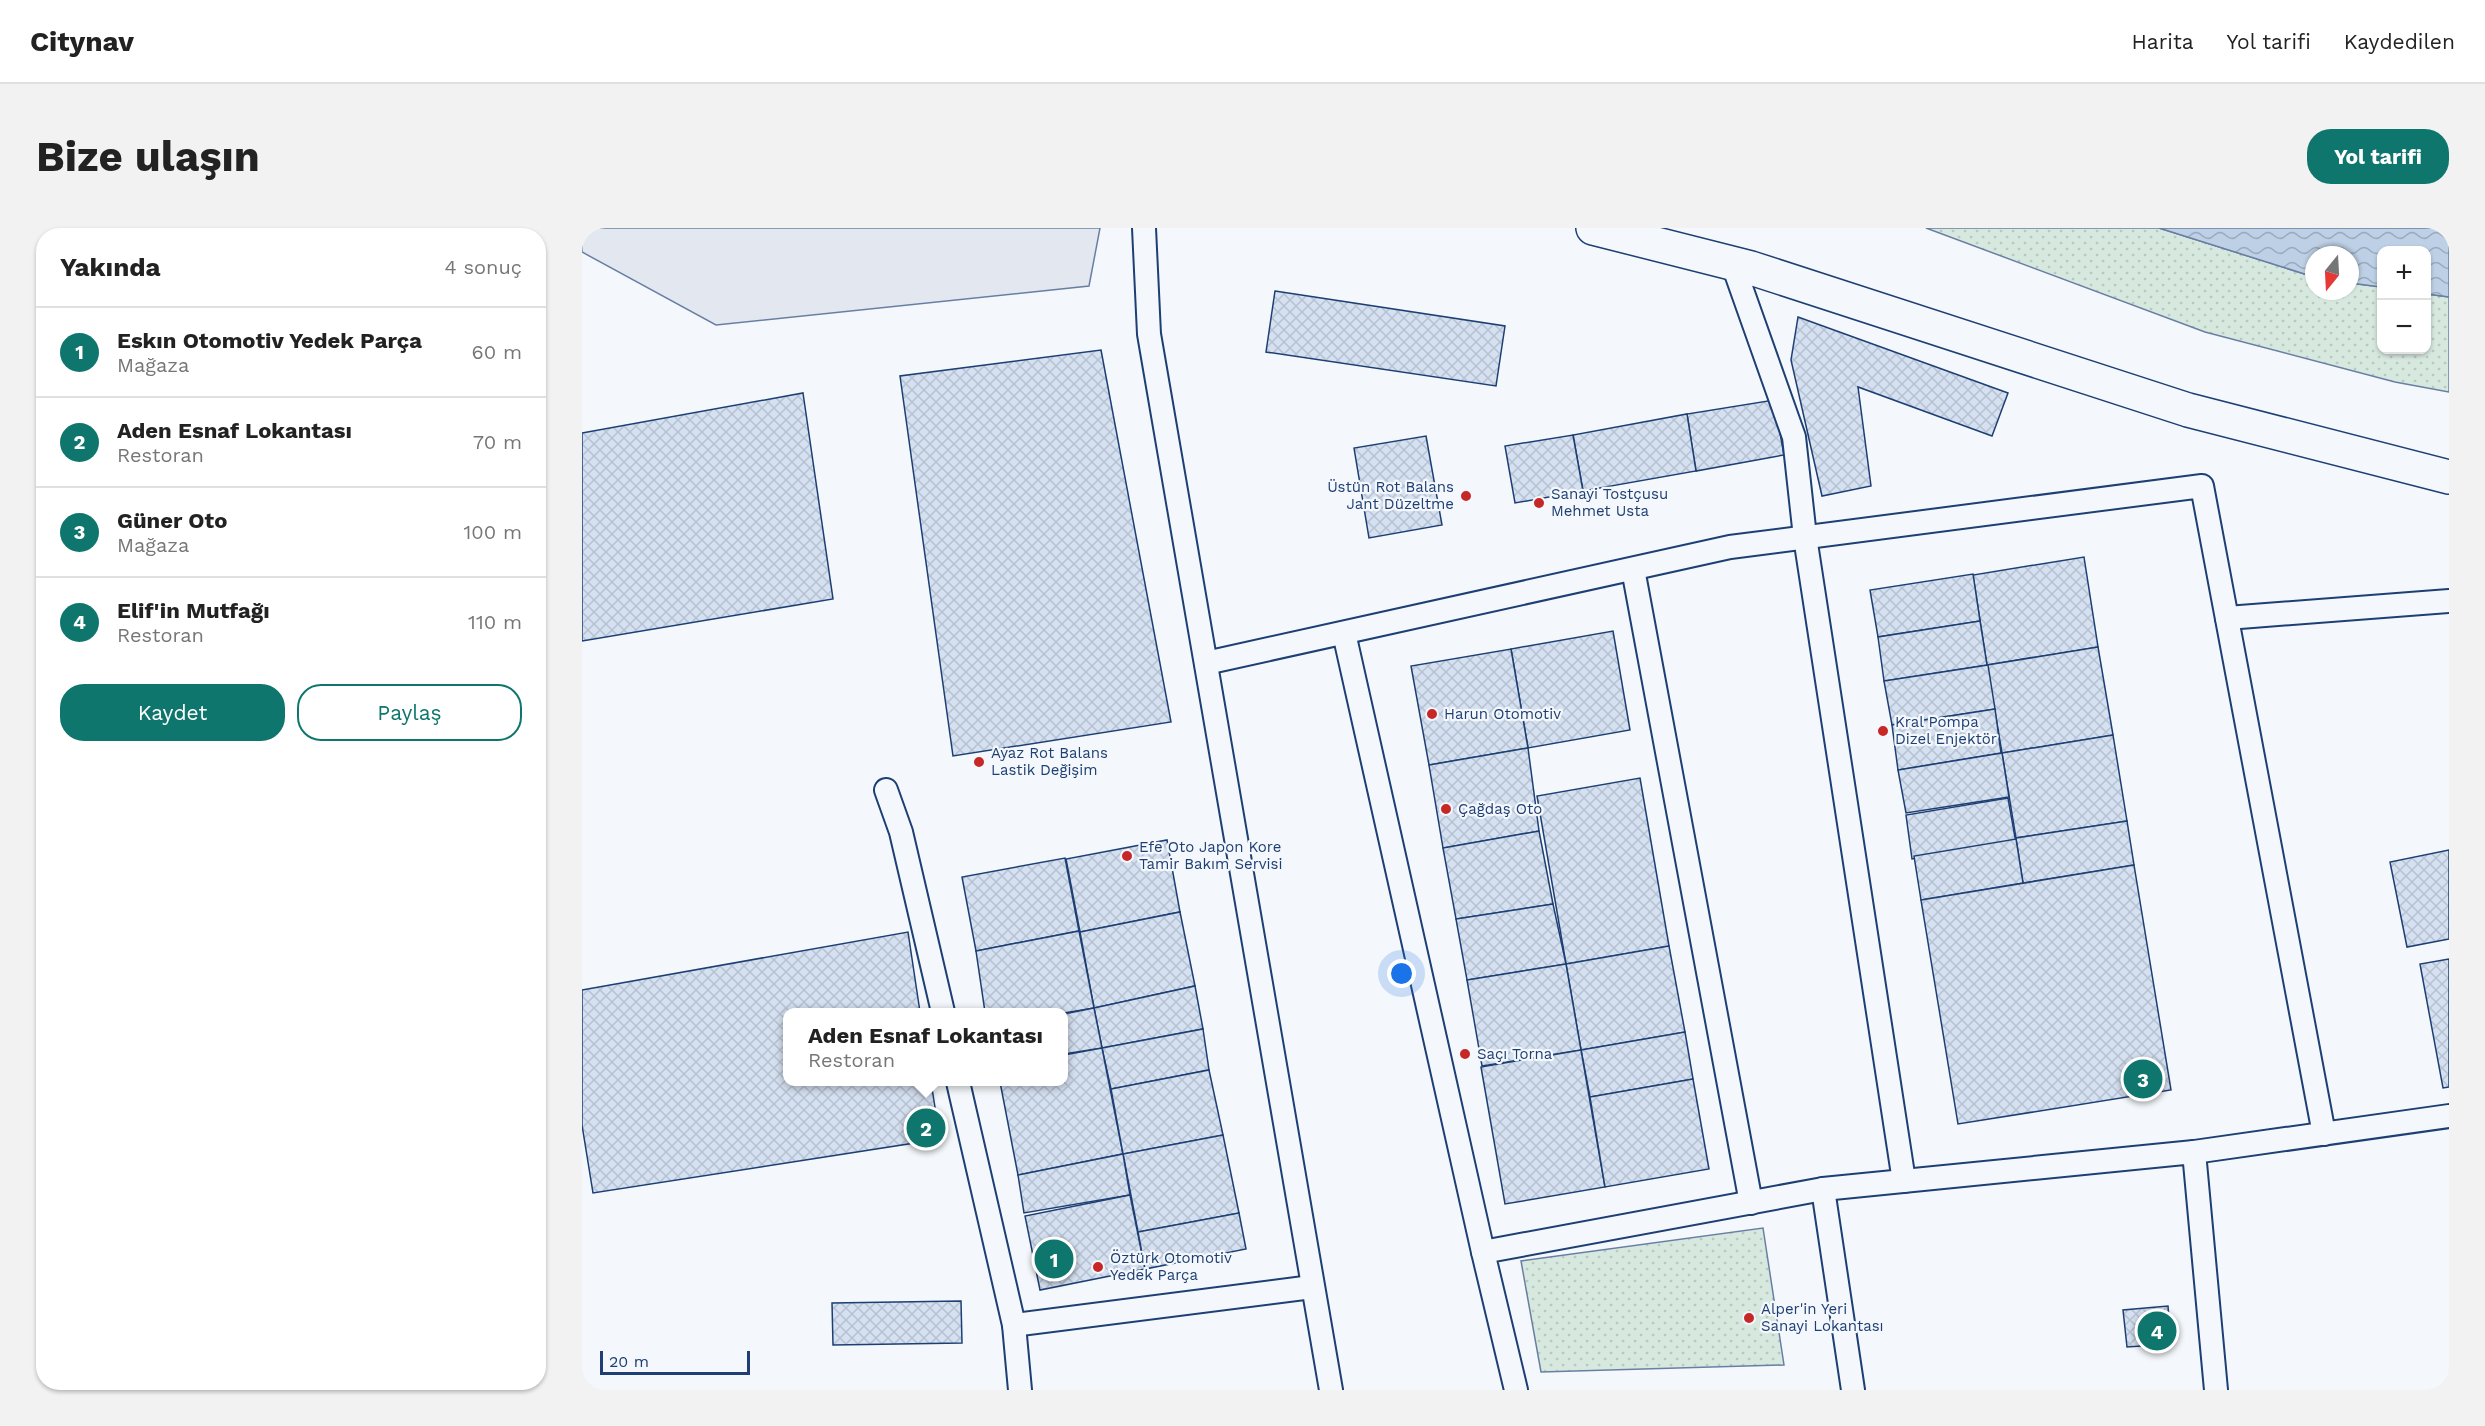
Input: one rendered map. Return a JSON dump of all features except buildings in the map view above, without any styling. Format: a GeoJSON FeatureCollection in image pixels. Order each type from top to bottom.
{"type":"FeatureCollection","features":[{"type":"Feature","properties":{"kind":"street"},"geometry":{"type":"LineString","coordinates":[[1593,228],[1732,262],[2188,411],[2449,477]]}},
{"type":"Feature","properties":{"kind":"lane"},"geometry":{"type":"LineString","coordinates":[[1144,228],[1149,334],[1331,1390]]}},
{"type":"Feature","properties":{"kind":"lane"},"geometry":{"type":"LineString","coordinates":[[1732,262],[1794,437],[1805,537],[1904,1181]]}},
{"type":"Feature","properties":{"kind":"lane"},"geometry":{"type":"LineString","coordinates":[[1206,663],[1730,547],[2202,486],[2324,1134]]}},
{"type":"Feature","properties":{"kind":"lane"},"geometry":{"type":"LineString","coordinates":[[1633,569],[1751,1203]]}},
{"type":"Feature","properties":{"kind":"lane"},"geometry":{"type":"LineString","coordinates":[[2227,618],[2449,601]]}},
{"type":"Feature","properties":{"kind":"lane"},"geometry":{"type":"LineString","coordinates":[[1344,633],[1516,1390]]}},
{"type":"Feature","properties":{"kind":"lane"},"geometry":{"type":"LineString","coordinates":[[886,790],[901,832],[942,1008]]}},
{"type":"Feature","properties":{"kind":"lane"},"geometry":{"type":"LineString","coordinates":[[959,1086],[1014,1325],[1020,1390]]}},
{"type":"Feature","properties":{"kind":"lane"},"geometry":{"type":"LineString","coordinates":[[1483,1252],[1824,1189],[2194,1152],[2449,1116]]}},
{"type":"Feature","properties":{"kind":"lane"},"geometry":{"type":"LineString","coordinates":[[2194,1152],[2216,1390]]}},
{"type":"Feature","properties":{"kind":"lane"},"geometry":{"type":"LineString","coordinates":[[1824,1189],[1853,1390]]}},
{"type":"Feature","properties":{"kind":"lane"},"geometry":{"type":"LineString","coordinates":[[1014,1325],[1312,1287]]}},
{"type":"Feature","properties":{"kind":"shaded area"},"geometry":{"type":"Polygon","coordinates":[[[582,228],[1100,228],[1089,286],[716,325],[582,252],[582,228]]]}},
{"type":"Feature","properties":{"kind":"shaded area"},"geometry":{"type":"Polygon","coordinates":[[[1926,228],[2159,228],[2305,274],[2305,300],[2359,300],[2359,284],[2377,286],[2377,354],[2431,354],[2431,295],[2449,297],[2449,392],[2395,382],[2205,332],[1926,228]]]}},
{"type":"Feature","properties":{"kind":"shaded area"},"geometry":{"type":"Polygon","coordinates":[[[1763,1228],[1784,1365],[1541,1372],[1521,1261],[1763,1228]]]}},
{"type":"Feature","properties":{"kind":"water"},"geometry":{"type":"Polygon","coordinates":[[[2159,228],[2449,228],[2449,297],[2431,295],[2431,246],[2377,246],[2377,286],[2359,284],[2359,246],[2305,246],[2305,274],[2159,228]]]}},
{"type":"Feature","properties":{"kind":"place","name":"Üstün Rot Balans Jant Düzeltme"},"geometry":{"type":"Point","coordinates":[1466,496]}},
{"type":"Feature","properties":{"kind":"place","name":"Sanayi Tostçusu Mehmet Usta"},"geometry":{"type":"Point","coordinates":[1539,503]}},
{"type":"Feature","properties":{"kind":"place","name":"Harun Otomotiv"},"geometry":{"type":"Point","coordinates":[1432,714]}},
{"type":"Feature","properties":{"kind":"place","name":"Kral Pompa Dizel Enjektör"},"geometry":{"type":"Point","coordinates":[1883,731]}},
{"type":"Feature","properties":{"kind":"place","name":"Ayaz Rot Balans Lastik Değişim"},"geometry":{"type":"Point","coordinates":[979,762]}},
{"type":"Feature","properties":{"kind":"place","name":"Çağdaş Oto"},"geometry":{"type":"Point","coordinates":[1446,809]}},
{"type":"Feature","properties":{"kind":"place","name":"Efe Oto Japon Kore Tamir Bakım Servisi"},"geometry":{"type":"Point","coordinates":[1127,856]}},
{"type":"Feature","properties":{"kind":"place","name":"Saçı Torna"},"geometry":{"type":"Point","coordinates":[1465,1054]}},
{"type":"Feature","properties":{"kind":"place","name":"Güner Oto"},"geometry":{"type":"Point","coordinates":[2143,1079]}},
{"type":"Feature","properties":{"kind":"place","name":"Aden Esnaf Lokantası"},"geometry":{"type":"Point","coordinates":[926,1128]}},
{"type":"Feature","properties":{"kind":"place","name":"Eskın Otomotiv Yedek Parça"},"geometry":{"type":"Point","coordinates":[1054,1259]}},
{"type":"Feature","properties":{"kind":"place","name":"Öztürk Otomotiv Yedek Parça"},"geometry":{"type":"Point","coordinates":[1098,1267]}},
{"type":"Feature","properties":{"kind":"place","name":"Alper'in Yeri Sanayi Lokantası"},"geometry":{"type":"Point","coordinates":[1749,1318]}},
{"type":"Feature","properties":{"kind":"place","name":"Elif'in Mutfağı"},"geometry":{"type":"Point","coordinates":[2157,1331]}}]}
